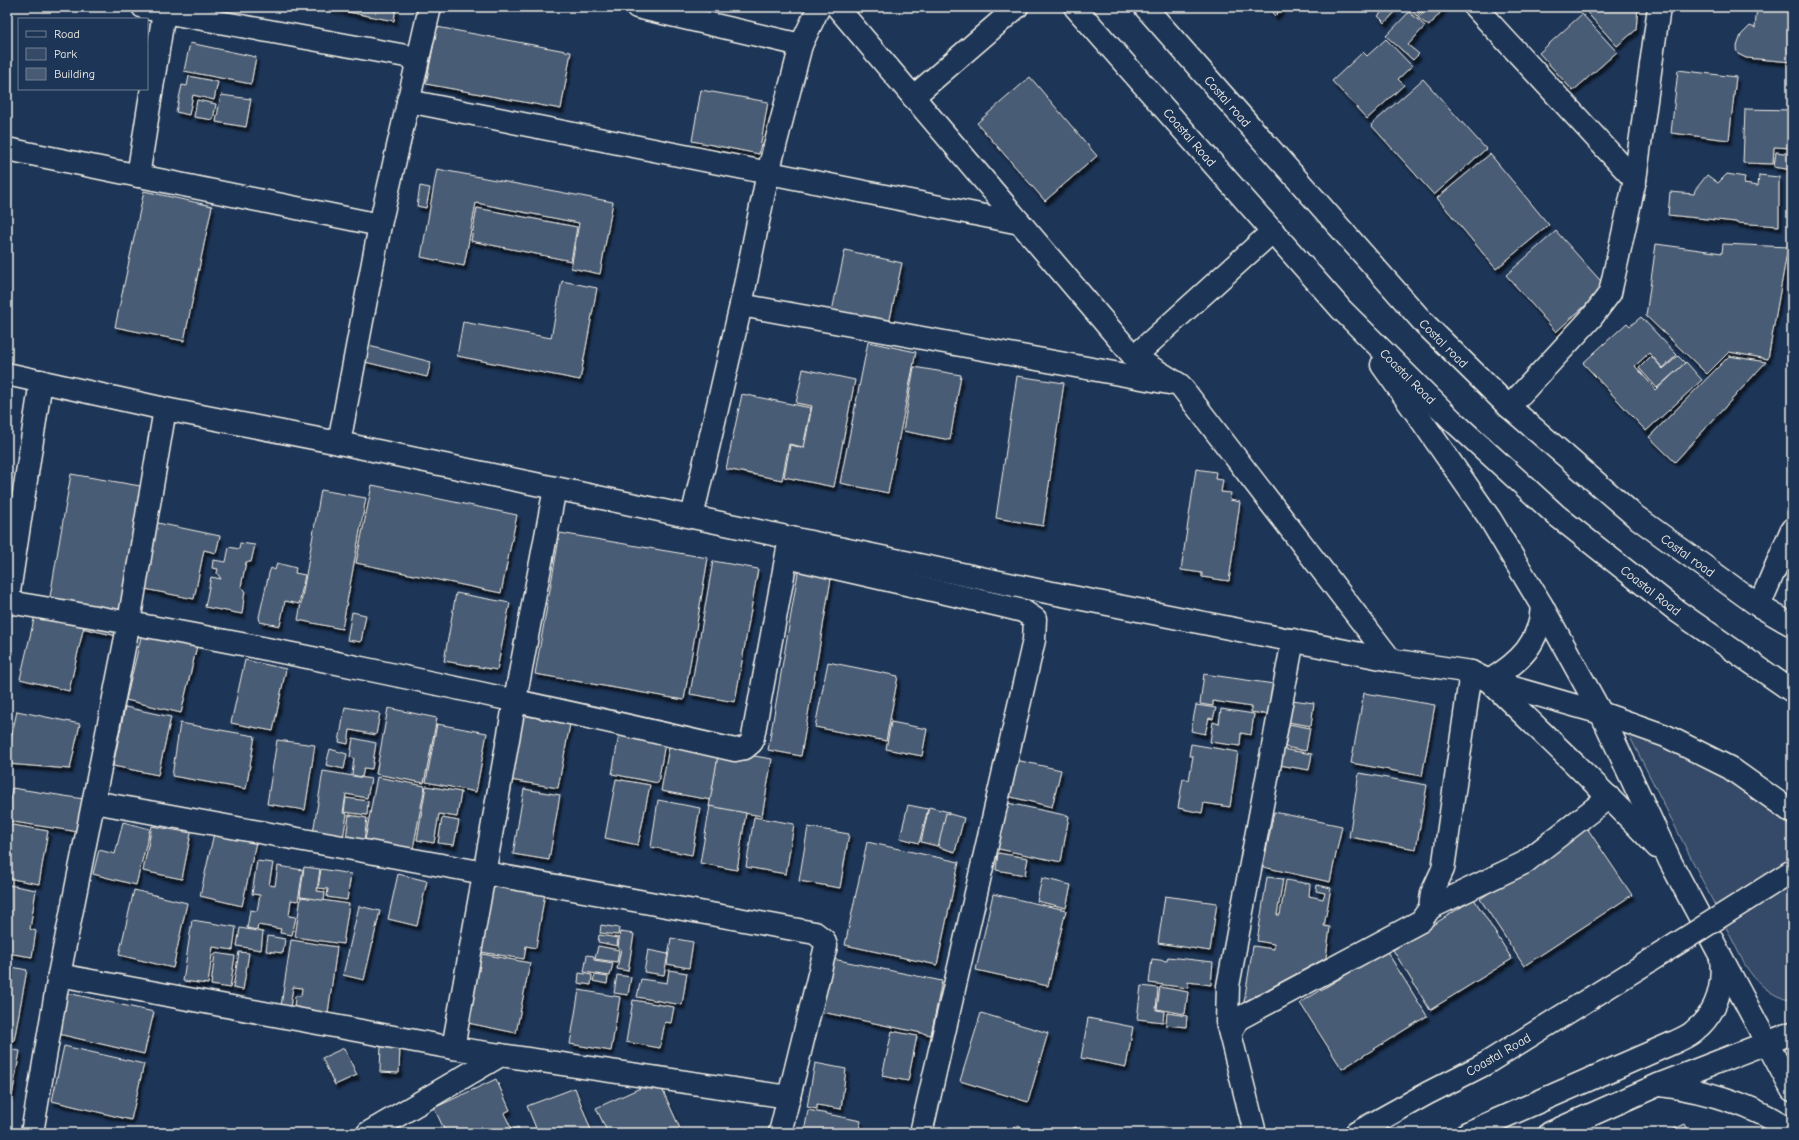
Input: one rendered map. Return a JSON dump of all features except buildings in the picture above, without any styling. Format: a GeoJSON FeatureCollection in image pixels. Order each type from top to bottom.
{"type":"FeatureCollection","features":[{"type":"Feature","properties":{"kind":"main road"},"geometry":{"type":"LineString","coordinates":[[143,7],[165,9],[417,58]]}},
{"type":"Feature","properties":{"kind":"main road"},"geometry":{"type":"LineString","coordinates":[[339,443],[380,225],[417,58],[430,7]]}},
{"type":"Feature","properties":{"kind":"main road"},"geometry":{"type":"LineString","coordinates":[[637,7],[801,45]]}},
{"type":"Feature","properties":{"kind":"main road"},"geometry":{"type":"LineString","coordinates":[[692,517],[741,305],[768,173],[801,45],[819,7]]}},
{"type":"Feature","properties":{"kind":"main road"},"geometry":{"type":"LineString","coordinates":[[837,7],[1134,357],[1180,385],[1391,660]]}},
{"type":"Feature","properties":{"kind":"main road"},"geometry":{"type":"LineString","coordinates":[[913,97],[1017,7]]}},
{"type":"Feature","properties":{"kind":"main road","name":"Coastal Road"},"geometry":{"type":"LineString","coordinates":[[1075,7],[1341,309],[1452,420],[1556,515],[1677,611],[1792,691]]}},
{"type":"Feature","properties":{"kind":"main road","name":"Costal road"},"geometry":{"type":"LineString","coordinates":[[1145,7],[1424,323],[1509,407],[1635,516],[1759,606],[1792,625]]}},
{"type":"Feature","properties":{"kind":"main road"},"geometry":{"type":"LineString","coordinates":[[1475,7],[1635,180]]}},
{"type":"Feature","properties":{"kind":"main road"},"geometry":{"type":"LineString","coordinates":[[1509,407],[1592,317],[1610,293],[1635,180],[1659,7]]}},
{"type":"Feature","properties":{"kind":"main road"},"geometry":{"type":"LineString","coordinates":[[138,176],[165,9]]}},
{"type":"Feature","properties":{"kind":"main road"},"geometry":{"type":"LineString","coordinates":[[408,101],[1020,223]]}},
{"type":"Feature","properties":{"kind":"main road"},"geometry":{"type":"LineString","coordinates":[[7,149],[380,225]]}},
{"type":"Feature","properties":{"kind":"main road"},"geometry":{"type":"LineString","coordinates":[[1134,357],[1273,231]]}},
{"type":"Feature","properties":{"kind":"main road"},"geometry":{"type":"LineString","coordinates":[[741,305],[1180,385]]}},
{"type":"Feature","properties":{"kind":"main road"},"geometry":{"type":"LineString","coordinates":[[1341,309],[1422,420],[1490,519],[1542,606],[1601,713],[1670,861],[1792,1090]]}},
{"type":"Feature","properties":{"kind":"main road"},"geometry":{"type":"LineString","coordinates":[[7,374],[165,410],[339,443],[692,517],[789,548],[1023,611],[1035,619],[1034,640],[921,1133]]}},
{"type":"Feature","properties":{"kind":"main road"},"geometry":{"type":"LineString","coordinates":[[41,381],[7,604],[129,622],[515,700],[735,750],[745,748],[752,742],[789,548]]}},
{"type":"Feature","properties":{"kind":"main road"},"geometry":{"type":"LineString","coordinates":[[32,1133],[59,975],[129,622],[165,410]]}},
{"type":"Feature","properties":{"kind":"main road"},"geometry":{"type":"LineString","coordinates":[[454,1048],[486,873],[515,700],[555,488]]}},
{"type":"Feature","properties":{"kind":"main road"},"geometry":{"type":"LineString","coordinates":[[1759,606],[1792,529]]}},
{"type":"Feature","properties":{"kind":"main road"},"geometry":{"type":"LineString","coordinates":[[789,548],[1042,591],[1391,660],[1480,676],[1601,713],[1666,736],[1730,768],[1792,812]]}},
{"type":"Feature","properties":{"kind":"main road"},"geometry":{"type":"LineString","coordinates":[[1480,676],[1518,661],[1529,648],[1537,633],[1542,606]]}},
{"type":"Feature","properties":{"kind":"main road"},"geometry":{"type":"LineString","coordinates":[[1255,1133],[1227,1022],[1228,986],[1293,640]]}},
{"type":"Feature","properties":{"kind":"main road"},"geometry":{"type":"LineString","coordinates":[[1480,676],[1609,797],[1670,861]]}},
{"type":"Feature","properties":{"kind":"main road"},"geometry":{"type":"LineString","coordinates":[[1430,908],[1432,893],[1443,869],[1480,676]]}},
{"type":"Feature","properties":{"kind":"main road"},"geometry":{"type":"LineString","coordinates":[[1230,1033],[1238,1019],[1420,921],[1430,908],[1524,863],[1609,797]]}},
{"type":"Feature","properties":{"kind":"main road"},"geometry":{"type":"LineString","coordinates":[[94,802],[815,934],[824,940],[826,946],[780,1133]]}},
{"type":"Feature","properties":{"kind":"main road","name":"Coastal Road"},"geometry":{"type":"LineString","coordinates":[[1356,1133],[1428,1093],[1485,1064],[1792,871]]}},
{"type":"Feature","properties":{"kind":"main road"},"geometry":{"type":"LineString","coordinates":[[1467,1133],[1675,1042],[1694,1032],[1709,1016],[1719,996],[1723,975],[1720,953]]}},
{"type":"Feature","properties":{"kind":"main road"},"geometry":{"type":"LineString","coordinates":[[59,975],[454,1048],[789,1097]]}},
{"type":"Feature","properties":{"kind":"main road"},"geometry":{"type":"LineString","coordinates":[[1550,1133],[1658,1085],[1792,1033]]}},
{"type":"Feature","properties":{"kind":"main road"},"geometry":{"type":"LineString","coordinates":[[368,1133],[501,1055]]}},
{"type":"Feature","properties":{"kind":"main road"},"geometry":{"type":"LineString","coordinates":[[1658,1085],[1690,1089],[1721,1096],[1750,1108],[1792,1131]]}},
{"type":"Feature","properties":{"kind":"green space"},"geometry":{"type":"Polygon","coordinates":[[[1633,733],[1715,770],[1775,814],[1792,829],[1792,1001],[1777,996],[1765,988],[1754,978],[1745,965],[1630,737],[1633,733]]]}}]}
